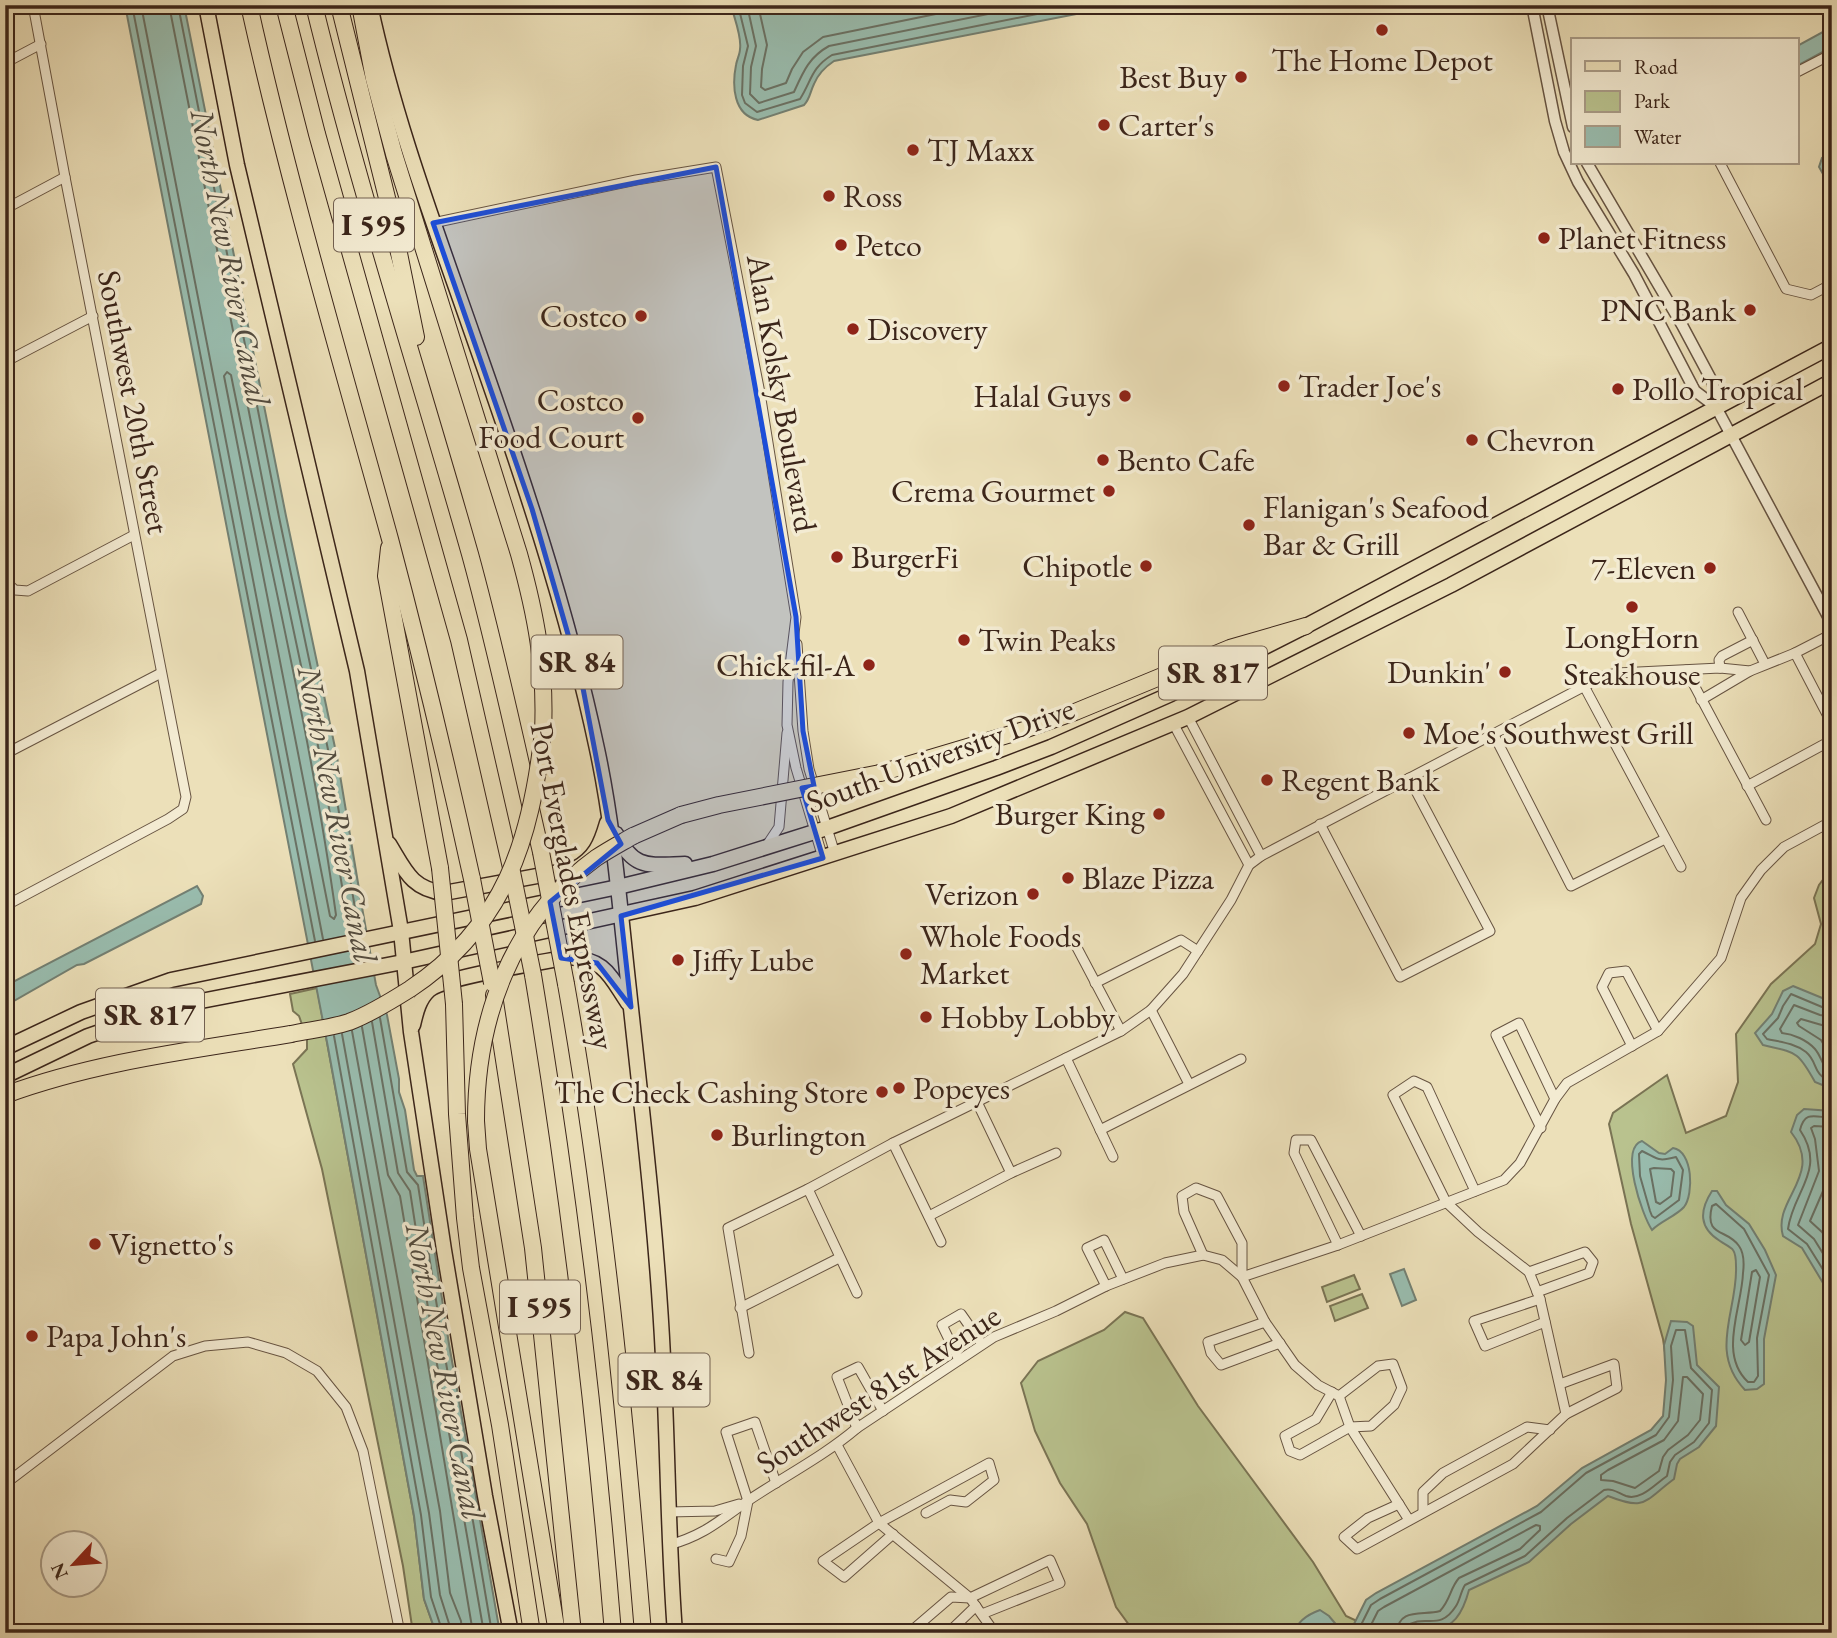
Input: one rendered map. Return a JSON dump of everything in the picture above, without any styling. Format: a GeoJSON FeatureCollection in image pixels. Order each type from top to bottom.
{"type":"FeatureCollection","features":[{"type":"Feature","properties":{"kind":"highway","name":"I 595"},"geometry":{"type":"LineString","coordinates":[[249,5],[309,251],[435,711],[472,879],[492,982],[533,1248],[573,1633]]}},
{"type":"Feature","properties":{"kind":"highway"},"geometry":{"type":"LineString","coordinates":[[284,5],[317,135],[459,640],[533,975],[578,1280],[613,1633]]}},
{"type":"Feature","properties":{"kind":"highway","name":"Port Everglades Expressway"},"geometry":{"type":"LineString","coordinates":[[314,5],[350,144],[470,556],[506,697],[541,852],[581,1071],[604,1236],[643,1633]]}},
{"type":"Feature","properties":{"kind":"highway"},"geometry":{"type":"LineString","coordinates":[[339,5],[391,214],[437,443]]}},
{"type":"Feature","properties":{"kind":"highway"},"geometry":{"type":"LineString","coordinates":[[5,1095],[40,1082],[90,1069],[348,1022],[391,1002],[452,957],[498,898],[514,864],[531,811],[543,732],[544,700],[536,614],[394,154],[374,79],[360,5]]}},
{"type":"Feature","properties":{"kind":"highway"},"geometry":{"type":"LineString","coordinates":[[390,539],[386,576],[440,868],[454,1004],[457,1114],[471,1268],[500,1425],[532,1633]]}},
{"type":"Feature","properties":{"kind":"highway"},"geometry":{"type":"LineString","coordinates":[[557,1633],[478,1150],[476,1121],[476,1087],[481,1044],[492,1001],[508,963],[548,905],[596,859],[633,836],[681,814],[719,804],[880,773],[1021,731],[1075,712],[1230,648],[1306,626]]}},
{"type":"Feature","properties":{"kind":"highway"},"geometry":{"type":"LineString","coordinates":[[637,1554],[650,1633]]}},
{"type":"Feature","properties":{"kind":"main road"},"geometry":{"type":"LineString","coordinates":[[206,5],[237,165],[357,671],[401,931],[411,1032],[448,1277],[511,1633]]}},
{"type":"Feature","properties":{"kind":"main road","name":"SR 84"},"geometry":{"type":"LineString","coordinates":[[370,5],[382,62],[398,116],[511,442],[567,625],[598,754],[618,887],[631,1007],[663,1355],[669,1545],[675,1633]]}},
{"type":"Feature","properties":{"kind":"main road","name":"South University Drive"},"geometry":{"type":"LineString","coordinates":[[5,1048],[81,1012],[171,979],[618,887],[713,864],[820,830],[1051,747],[1171,694],[1306,626],[1832,346]]}},
{"type":"Feature","properties":{"kind":"main road","name":"South University Drive"},"geometry":{"type":"LineString","coordinates":[[5,1076],[88,1036],[175,1006],[621,916],[714,892],[984,803],[1188,717],[1460,580],[1832,381]]}},
{"type":"Feature","properties":{"kind":"main road"},"geometry":{"type":"LineString","coordinates":[[385,836],[414,883],[423,889],[444,893],[575,869],[594,855],[600,846],[608,820]]}},
{"type":"Feature","properties":{"kind":"main road"},"geometry":{"type":"LineString","coordinates":[[608,820],[627,854],[643,864],[713,864]]}},
{"type":"Feature","properties":{"kind":"main road"},"geometry":{"type":"LineString","coordinates":[[411,1032],[417,1008],[431,988],[569,957],[587,958],[597,962],[608,973],[631,1007]]}},
{"type":"Feature","properties":{"kind":"street","name":"Southwest 20th Street"},"geometry":{"type":"LineString","coordinates":[[5,906],[168,819],[183,808],[186,797],[33,5]]}},
{"type":"Feature","properties":{"kind":"street"},"geometry":{"type":"LineString","coordinates":[[1571,123],[1548,8],[1533,10],[1558,131],[1571,164]]}},
{"type":"Feature","properties":{"kind":"street"},"geometry":{"type":"LineString","coordinates":[[5,63],[41,44]]}},
{"type":"Feature","properties":{"kind":"street"},"geometry":{"type":"LineString","coordinates":[[1798,71],[1832,54]]}},
{"type":"Feature","properties":{"kind":"street"},"geometry":{"type":"LineString","coordinates":[[1543,68],[1557,85],[1571,123]]}},
{"type":"Feature","properties":{"kind":"street"},"geometry":{"type":"LineString","coordinates":[[1571,164],[1578,181],[1634,274],[1695,391],[1716,407]]}},
{"type":"Feature","properties":{"kind":"street"},"geometry":{"type":"LineString","coordinates":[[1588,164],[1713,383],[1716,407],[1832,624]]}},
{"type":"Feature","properties":{"kind":"street"},"geometry":{"type":"LineString","coordinates":[[1721,164],[1786,289],[1811,295],[1832,284]]}},
{"type":"Feature","properties":{"kind":"street","name":"Alan Kolsky Boulevard"},"geometry":{"type":"LineString","coordinates":[[433,223],[636,180],[716,167],[760,393],[796,617],[803,732],[820,830]]}},
{"type":"Feature","properties":{"kind":"street"},"geometry":{"type":"LineString","coordinates":[[5,209],[65,177]]}},
{"type":"Feature","properties":{"kind":"street"},"geometry":{"type":"LineString","coordinates":[[5,362],[93,316]]}},
{"type":"Feature","properties":{"kind":"street"},"geometry":{"type":"LineString","coordinates":[[5,581],[15,590],[28,591],[134,535]]}},
{"type":"Feature","properties":{"kind":"street"},"geometry":{"type":"LineString","coordinates":[[1738,612],[1765,664]]}},
{"type":"Feature","properties":{"kind":"street","name":"Alan Kolsky Boulevard"},"geometry":{"type":"LineString","coordinates":[[796,629],[788,682],[787,725],[829,856]]}},
{"type":"Feature","properties":{"kind":"street"},"geometry":{"type":"LineString","coordinates":[[1702,700],[1750,671],[1795,653],[1832,634]]}},
{"type":"Feature","properties":{"kind":"street"},"geometry":{"type":"LineString","coordinates":[[1720,668],[1721,656],[1752,640]]}},
{"type":"Feature","properties":{"kind":"street"},"geometry":{"type":"LineString","coordinates":[[1795,653],[1832,723]]}},
{"type":"Feature","properties":{"kind":"street"},"geometry":{"type":"LineString","coordinates":[[749,1353],[728,1228],[1121,1031],[1151,1010],[1183,974],[1231,900],[1249,865],[1261,856],[1604,676],[1720,668],[1750,671]]}},
{"type":"Feature","properties":{"kind":"street"},"geometry":{"type":"LineString","coordinates":[[1685,670],[1766,820]]}},
{"type":"Feature","properties":{"kind":"street"},"geometry":{"type":"LineString","coordinates":[[5,754],[161,673]]}},
{"type":"Feature","properties":{"kind":"street"},"geometry":{"type":"LineString","coordinates":[[1584,686],[1681,867]]}},
{"type":"Feature","properties":{"kind":"street"},"geometry":{"type":"LineString","coordinates":[[1188,717],[1261,856]]}},
{"type":"Feature","properties":{"kind":"street"},"geometry":{"type":"LineString","coordinates":[[1173,723],[1249,865]]}},
{"type":"Feature","properties":{"kind":"street"},"geometry":{"type":"LineString","coordinates":[[764,848],[779,827],[787,725]]}},
{"type":"Feature","properties":{"kind":"street"},"geometry":{"type":"LineString","coordinates":[[1494,735],[1571,886],[1665,839]]}},
{"type":"Feature","properties":{"kind":"street"},"geometry":{"type":"LineString","coordinates":[[1747,786],[1832,740]]}},
{"type":"Feature","properties":{"kind":"street"},"geometry":{"type":"LineString","coordinates":[[1320,824],[1400,977],[1490,931],[1409,778]]}},
{"type":"Feature","properties":{"kind":"street"},"geometry":{"type":"LineString","coordinates":[[1242,1277],[1338,1245],[1509,1176],[1520,1163],[1555,1099],[1567,1083],[1658,1031],[1721,958],[1741,898],[1761,870],[1784,847],[1832,821]]}},
{"type":"Feature","properties":{"kind":"street"},"geometry":{"type":"LineString","coordinates":[[1095,983],[1181,940],[1198,951]]}},
{"type":"Feature","properties":{"kind":"street"},"geometry":{"type":"LineString","coordinates":[[1074,942],[1121,1031]]}},
{"type":"Feature","properties":{"kind":"street"},"geometry":{"type":"LineString","coordinates":[[1632,1046],[1602,987],[1609,973],[1626,971],[1658,1031]]}},
{"type":"Feature","properties":{"kind":"street"},"geometry":{"type":"LineString","coordinates":[[1151,1010],[1189,1084]]}},
{"type":"Feature","properties":{"kind":"street"},"geometry":{"type":"LineString","coordinates":[[1541,1128],[1496,1035],[1519,1023],[1555,1099]]}},
{"type":"Feature","properties":{"kind":"street"},"geometry":{"type":"LineString","coordinates":[[1066,1058],[1113,1157]]}},
{"type":"Feature","properties":{"kind":"street"},"geometry":{"type":"LineString","coordinates":[[1100,1130],[1241,1059]]}},
{"type":"Feature","properties":{"kind":"street"},"geometry":{"type":"LineString","coordinates":[[1475,1191],[1427,1087],[1414,1081],[1394,1094],[1446,1202],[1478,1232],[1529,1272],[1545,1322],[1566,1414]]}},
{"type":"Feature","properties":{"kind":"street"},"geometry":{"type":"LineString","coordinates":[[976,1102],[1011,1173]]}},
{"type":"Feature","properties":{"kind":"street"},"geometry":{"type":"LineString","coordinates":[[1338,1245],[1294,1153],[1296,1140],[1311,1140],[1361,1236]]}},
{"type":"Feature","properties":{"kind":"street"},"geometry":{"type":"LineString","coordinates":[[893,1143],[941,1242]]}},
{"type":"Feature","properties":{"kind":"street"},"geometry":{"type":"LineString","coordinates":[[929,1216],[1056,1153]]}},
{"type":"Feature","properties":{"kind":"street"},"geometry":{"type":"LineString","coordinates":[[1242,1277],[1242,1243],[1217,1196],[1196,1188],[1182,1196],[1184,1212],[1203,1255],[1222,1260],[1242,1277],[1265,1322],[1295,1364],[1318,1385],[1335,1394],[1350,1427],[1409,1520]]}},
{"type":"Feature","properties":{"kind":"street"},"geometry":{"type":"LineString","coordinates":[[808,1189],[857,1293]]}},
{"type":"Feature","properties":{"kind":"street"},"geometry":{"type":"LineString","coordinates":[[1106,1286],[1087,1248],[1104,1240],[1122,1279]]}},
{"type":"Feature","properties":{"kind":"street"},"geometry":{"type":"LineString","coordinates":[[1529,1272],[1585,1252],[1592,1262],[1589,1273],[1474,1321],[1485,1346],[1545,1322]]}},
{"type":"Feature","properties":{"kind":"street","name":"Southwest 81st Avenue"},"geometry":{"type":"LineString","coordinates":[[669,1545],[693,1538],[837,1445],[857,1428],[982,1344],[1122,1279],[1165,1263],[1203,1255]]}},
{"type":"Feature","properties":{"kind":"street"},"geometry":{"type":"LineString","coordinates":[[740,1308],[839,1258]]}},
{"type":"Feature","properties":{"kind":"street"},"geometry":{"type":"LineString","coordinates":[[959,1360],[942,1325],[961,1314],[982,1344]]}},
{"type":"Feature","properties":{"kind":"street"},"geometry":{"type":"LineString","coordinates":[[1265,1322],[1208,1342],[1211,1353],[1221,1365],[1280,1343]]}},
{"type":"Feature","properties":{"kind":"street"},"geometry":{"type":"LineString","coordinates":[[5,1484],[173,1356],[205,1346],[248,1342],[286,1353],[317,1371],[346,1407],[363,1451],[400,1633]]}},
{"type":"Feature","properties":{"kind":"street"},"geometry":{"type":"LineString","coordinates":[[1392,1364],[1402,1388],[1394,1405],[1371,1426],[1350,1427],[1300,1455],[1290,1451],[1285,1436],[1316,1419],[1335,1394],[1378,1366],[1392,1364]]}},
{"type":"Feature","properties":{"kind":"street"},"geometry":{"type":"LineString","coordinates":[[1399,1504],[1368,1518],[1344,1537],[1357,1549],[1513,1464],[1566,1414],[1617,1388],[1614,1364],[1560,1384]]}},
{"type":"Feature","properties":{"kind":"street"},"geometry":{"type":"LineString","coordinates":[[857,1428],[837,1377],[858,1367],[883,1411]]}},
{"type":"Feature","properties":{"kind":"street"},"geometry":{"type":"LineString","coordinates":[[716,1559],[729,1562],[741,1536],[748,1501],[726,1432],[755,1422],[776,1483]]}},
{"type":"Feature","properties":{"kind":"street"},"geometry":{"type":"LineString","coordinates":[[1423,1512],[1423,1492],[1443,1474],[1527,1427],[1550,1430]]}},
{"type":"Feature","properties":{"kind":"street"},"geometry":{"type":"LineString","coordinates":[[837,1445],[879,1523],[976,1606],[995,1633]]}},
{"type":"Feature","properties":{"kind":"street"},"geometry":{"type":"LineString","coordinates":[[893,1534],[844,1577],[823,1561],[879,1523],[989,1462],[994,1480],[966,1503],[950,1500],[926,1513]]}},
{"type":"Feature","properties":{"kind":"street","name":"Southwest 81st Avenue"},"geometry":{"type":"LineString","coordinates":[[668,1512],[715,1511],[748,1501]]}},
{"type":"Feature","properties":{"kind":"street"},"geometry":{"type":"LineString","coordinates":[[909,1633],[951,1597],[976,1606],[1060,1583],[1050,1560],[976,1606],[948,1633]]}},
{"type":"Feature","properties":{"kind":"highlighted area"},"geometry":{"type":"Polygon","coordinates":[[[716,167],[796,617],[803,731],[814,786],[802,788],[823,858],[621,916],[631,1007],[597,963],[561,958],[550,902],[621,844],[608,820],[582,683],[532,509],[433,223],[716,167]]]}},
{"type":"Feature","properties":{"kind":"green space"},"geometry":{"type":"Polygon","coordinates":[[[1832,868],[1832,1633],[1135,1633],[1116,1607],[1087,1524],[1060,1483],[1035,1431],[1021,1383],[1038,1361],[1104,1330],[1125,1312],[1143,1318],[1198,1406],[1313,1562],[1346,1616],[1372,1628],[1687,1420],[1673,1405],[1663,1339],[1631,1224],[1609,1124],[1613,1113],[1667,1075],[1686,1133],[1726,1116],[1738,1082],[1736,1034],[1771,984],[1815,944],[1821,924],[1814,898],[1819,885],[1832,868]]]}},
{"type":"Feature","properties":{"kind":"green space"},"geometry":{"type":"Polygon","coordinates":[[[317,988],[414,1516],[424,1599],[436,1633],[413,1633],[403,1566],[322,1169],[293,1064],[307,1049],[307,1039],[299,1016],[293,1011],[290,994],[317,988]]]}},
{"type":"Feature","properties":{"kind":"green space"},"geometry":{"type":"Polygon","coordinates":[[[1354,1275],[1360,1289],[1327,1302],[1322,1287],[1354,1275]]]}},
{"type":"Feature","properties":{"kind":"green space"},"geometry":{"type":"Polygon","coordinates":[[[1362,1294],[1368,1308],[1335,1321],[1330,1306],[1362,1294]]]}},
{"type":"Feature","properties":{"kind":"water","name":"North New River Canal"},"geometry":{"type":"Polygon","coordinates":[[[125,5],[184,5],[337,757],[376,985],[387,1015],[414,1170],[417,1176],[423,1176],[449,1344],[500,1633],[436,1633],[424,1599],[414,1516],[327,1042],[125,5]]]}},
{"type":"Feature","properties":{"kind":"water"},"geometry":{"type":"Polygon","coordinates":[[[731,5],[1109,5],[1102,9],[834,61],[818,77],[804,105],[758,120],[743,112],[736,98],[735,73],[740,44],[731,5]]]}},
{"type":"Feature","properties":{"kind":"water"},"geometry":{"type":"Polygon","coordinates":[[[1832,27],[1832,47],[1798,65],[1798,45],[1832,27]]]}},
{"type":"Feature","properties":{"kind":"water"},"geometry":{"type":"Polygon","coordinates":[[[1832,151],[1832,190],[1819,167],[1822,158],[1832,151]]]}},
{"type":"Feature","properties":{"kind":"water"},"geometry":{"type":"Polygon","coordinates":[[[197,886],[203,896],[201,904],[84,964],[77,965],[5,1006],[5,986],[197,886]]]}},
{"type":"Feature","properties":{"kind":"water"},"geometry":{"type":"Polygon","coordinates":[[[1793,986],[1832,1002],[1832,1089],[1815,1082],[1795,1055],[1763,1045],[1755,1033],[1772,1014],[1783,991],[1793,986]]]}},
{"type":"Feature","properties":{"kind":"water"},"geometry":{"type":"Polygon","coordinates":[[[1804,1109],[1832,1111],[1832,1294],[1802,1248],[1783,1236],[1784,1210],[1801,1174],[1803,1161],[1800,1147],[1791,1132],[1797,1115],[1804,1109]]]}},
{"type":"Feature","properties":{"kind":"water"},"geometry":{"type":"Polygon","coordinates":[[[1642,1141],[1659,1153],[1665,1154],[1673,1148],[1680,1151],[1685,1157],[1690,1174],[1689,1193],[1684,1207],[1652,1230],[1638,1197],[1632,1168],[1635,1146],[1642,1141]]]}},
{"type":"Feature","properties":{"kind":"water"},"geometry":{"type":"Polygon","coordinates":[[[1712,1191],[1717,1191],[1726,1205],[1749,1224],[1776,1275],[1764,1339],[1764,1384],[1757,1389],[1745,1390],[1734,1375],[1728,1360],[1727,1330],[1736,1260],[1732,1249],[1713,1236],[1705,1225],[1703,1212],[1712,1191]]]}},
{"type":"Feature","properties":{"kind":"water"},"geometry":{"type":"Polygon","coordinates":[[[1404,1269],[1416,1300],[1402,1306],[1390,1274],[1404,1269]]]}},
{"type":"Feature","properties":{"kind":"water"},"geometry":{"type":"Polygon","coordinates":[[[1671,1321],[1687,1322],[1693,1326],[1697,1365],[1719,1387],[1716,1426],[1699,1447],[1680,1459],[1674,1479],[1644,1502],[1630,1503],[1608,1496],[1571,1524],[1529,1562],[1469,1590],[1459,1615],[1444,1627],[1419,1629],[1409,1633],[1295,1633],[1301,1621],[1320,1610],[1339,1628],[1351,1630],[1366,1600],[1376,1593],[1537,1506],[1582,1468],[1651,1430],[1663,1416],[1666,1380],[1664,1345],[1671,1321]]]}},
{"type":"Feature","properties":{"kind":"place","name":"The Home Depot"},"geometry":{"type":"Point","coordinates":[1382,30]}},
{"type":"Feature","properties":{"kind":"place","name":"Best Buy"},"geometry":{"type":"Point","coordinates":[1241,77]}},
{"type":"Feature","properties":{"kind":"place","name":"Carter's"},"geometry":{"type":"Point","coordinates":[1104,125]}},
{"type":"Feature","properties":{"kind":"place","name":"TJ Maxx"},"geometry":{"type":"Point","coordinates":[913,150]}},
{"type":"Feature","properties":{"kind":"place","name":"Ross"},"geometry":{"type":"Point","coordinates":[829,196]}},
{"type":"Feature","properties":{"kind":"place","name":"Planet Fitness"},"geometry":{"type":"Point","coordinates":[1544,238]}},
{"type":"Feature","properties":{"kind":"place","name":"Petco"},"geometry":{"type":"Point","coordinates":[841,245]}},
{"type":"Feature","properties":{"kind":"place","name":"PNC Bank"},"geometry":{"type":"Point","coordinates":[1750,310]}},
{"type":"Feature","properties":{"kind":"place","name":"Costco"},"geometry":{"type":"Point","coordinates":[641,316]}},
{"type":"Feature","properties":{"kind":"place","name":"Discovery"},"geometry":{"type":"Point","coordinates":[853,329]}},
{"type":"Feature","properties":{"kind":"place","name":"Trader Joe's"},"geometry":{"type":"Point","coordinates":[1284,386]}},
{"type":"Feature","properties":{"kind":"place","name":"Pollo Tropical"},"geometry":{"type":"Point","coordinates":[1618,389]}},
{"type":"Feature","properties":{"kind":"place","name":"Halal Guys"},"geometry":{"type":"Point","coordinates":[1125,396]}},
{"type":"Feature","properties":{"kind":"place","name":"Costco Food Court"},"geometry":{"type":"Point","coordinates":[638,418]}},
{"type":"Feature","properties":{"kind":"place","name":"Chevron"},"geometry":{"type":"Point","coordinates":[1472,440]}},
{"type":"Feature","properties":{"kind":"place","name":"Bento Cafe"},"geometry":{"type":"Point","coordinates":[1103,460]}},
{"type":"Feature","properties":{"kind":"place","name":"Crema Gourmet"},"geometry":{"type":"Point","coordinates":[1109,491]}},
{"type":"Feature","properties":{"kind":"place","name":"Flanigan's Seafood Bar & Grill"},"geometry":{"type":"Point","coordinates":[1249,525]}},
{"type":"Feature","properties":{"kind":"place","name":"BurgerFi"},"geometry":{"type":"Point","coordinates":[837,557]}},
{"type":"Feature","properties":{"kind":"place","name":"Chipotle"},"geometry":{"type":"Point","coordinates":[1146,566]}},
{"type":"Feature","properties":{"kind":"place","name":"7-Eleven"},"geometry":{"type":"Point","coordinates":[1710,568]}},
{"type":"Feature","properties":{"kind":"place","name":"LongHorn Steakhouse"},"geometry":{"type":"Point","coordinates":[1632,607]}},
{"type":"Feature","properties":{"kind":"place","name":"Twin Peaks"},"geometry":{"type":"Point","coordinates":[964,640]}},
{"type":"Feature","properties":{"kind":"place","name":"Chick-fil-A"},"geometry":{"type":"Point","coordinates":[869,665]}},
{"type":"Feature","properties":{"kind":"place","name":"Dunkin'"},"geometry":{"type":"Point","coordinates":[1505,672]}},
{"type":"Feature","properties":{"kind":"place","name":"Moe's Southwest Grill"},"geometry":{"type":"Point","coordinates":[1409,733]}},
{"type":"Feature","properties":{"kind":"place","name":"Regent Bank"},"geometry":{"type":"Point","coordinates":[1267,780]}},
{"type":"Feature","properties":{"kind":"place","name":"Burger King"},"geometry":{"type":"Point","coordinates":[1159,814]}},
{"type":"Feature","properties":{"kind":"place","name":"Blaze Pizza"},"geometry":{"type":"Point","coordinates":[1068,878]}},
{"type":"Feature","properties":{"kind":"place","name":"Verizon"},"geometry":{"type":"Point","coordinates":[1033,894]}},
{"type":"Feature","properties":{"kind":"place","name":"Whole Foods Market"},"geometry":{"type":"Point","coordinates":[906,954]}},
{"type":"Feature","properties":{"kind":"place","name":"Jiffy Lube"},"geometry":{"type":"Point","coordinates":[678,960]}},
{"type":"Feature","properties":{"kind":"place","name":"Hobby Lobby"},"geometry":{"type":"Point","coordinates":[926,1017]}},
{"type":"Feature","properties":{"kind":"place","name":"Popeyes"},"geometry":{"type":"Point","coordinates":[899,1088]}},
{"type":"Feature","properties":{"kind":"place","name":"The Check Cashing Store"},"geometry":{"type":"Point","coordinates":[882,1092]}},
{"type":"Feature","properties":{"kind":"place","name":"Burlington"},"geometry":{"type":"Point","coordinates":[717,1135]}},
{"type":"Feature","properties":{"kind":"place","name":"Vignetto's"},"geometry":{"type":"Point","coordinates":[95,1244]}},
{"type":"Feature","properties":{"kind":"place","name":"Papa John's"},"geometry":{"type":"Point","coordinates":[32,1336]}}]}
